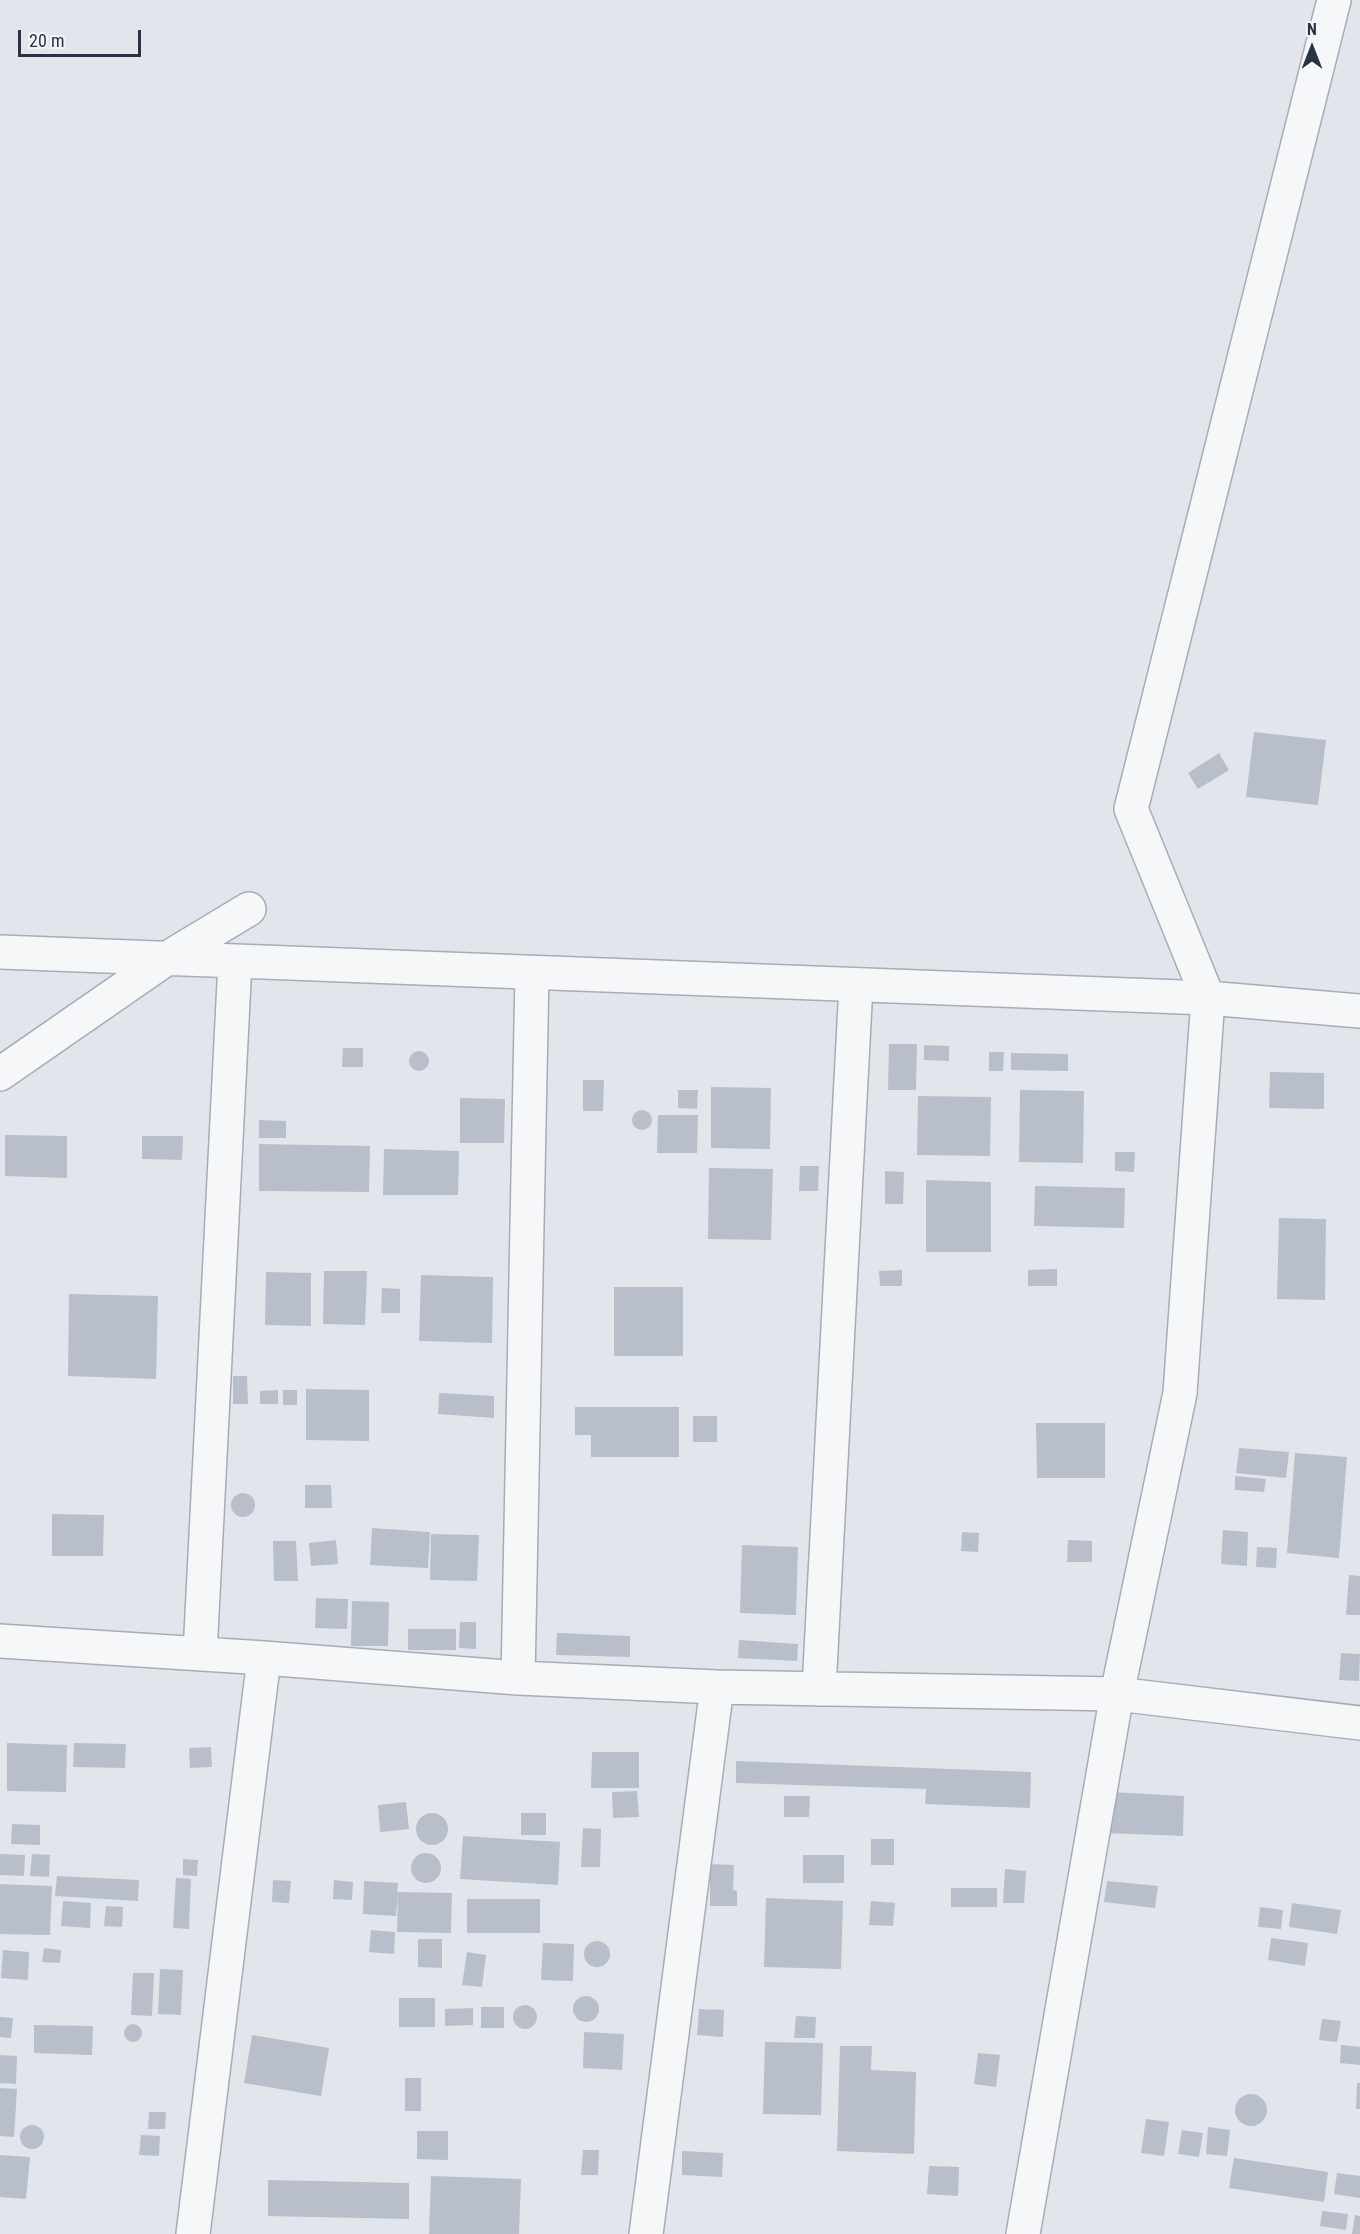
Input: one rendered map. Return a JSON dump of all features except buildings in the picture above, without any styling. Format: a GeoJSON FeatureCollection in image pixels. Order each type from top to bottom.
{"type":"FeatureCollection","features":[{"type":"Feature","properties":{"kind":"street"},"geometry":{"type":"LineString","coordinates":[[1023,2234],[1117,1694],[1180,1393],[1208,998],[1131,809],[1334,0]]}},
{"type":"Feature","properties":{"kind":"street"},"geometry":{"type":"LineString","coordinates":[[0,1074],[166,959],[249,909]]}},
{"type":"Feature","properties":{"kind":"street"},"geometry":{"type":"LineString","coordinates":[[0,952],[1208,998],[1360,1011]]}},
{"type":"Feature","properties":{"kind":"street"},"geometry":{"type":"LineString","coordinates":[[200,1654],[235,962]]}},
{"type":"Feature","properties":{"kind":"street"},"geometry":{"type":"LineString","coordinates":[[518,1678],[532,974]]}},
{"type":"Feature","properties":{"kind":"street"},"geometry":{"type":"LineString","coordinates":[[819,1689],[856,985]]}},
{"type":"Feature","properties":{"kind":"street"},"geometry":{"type":"LineString","coordinates":[[0,1641],[264,1658],[518,1678],[717,1687],[1117,1694],[1360,1722]]}},
{"type":"Feature","properties":{"kind":"street"},"geometry":{"type":"LineString","coordinates":[[193,2234],[264,1658]]}},
{"type":"Feature","properties":{"kind":"street"},"geometry":{"type":"LineString","coordinates":[[646,2234],[717,1687]]}}]}
